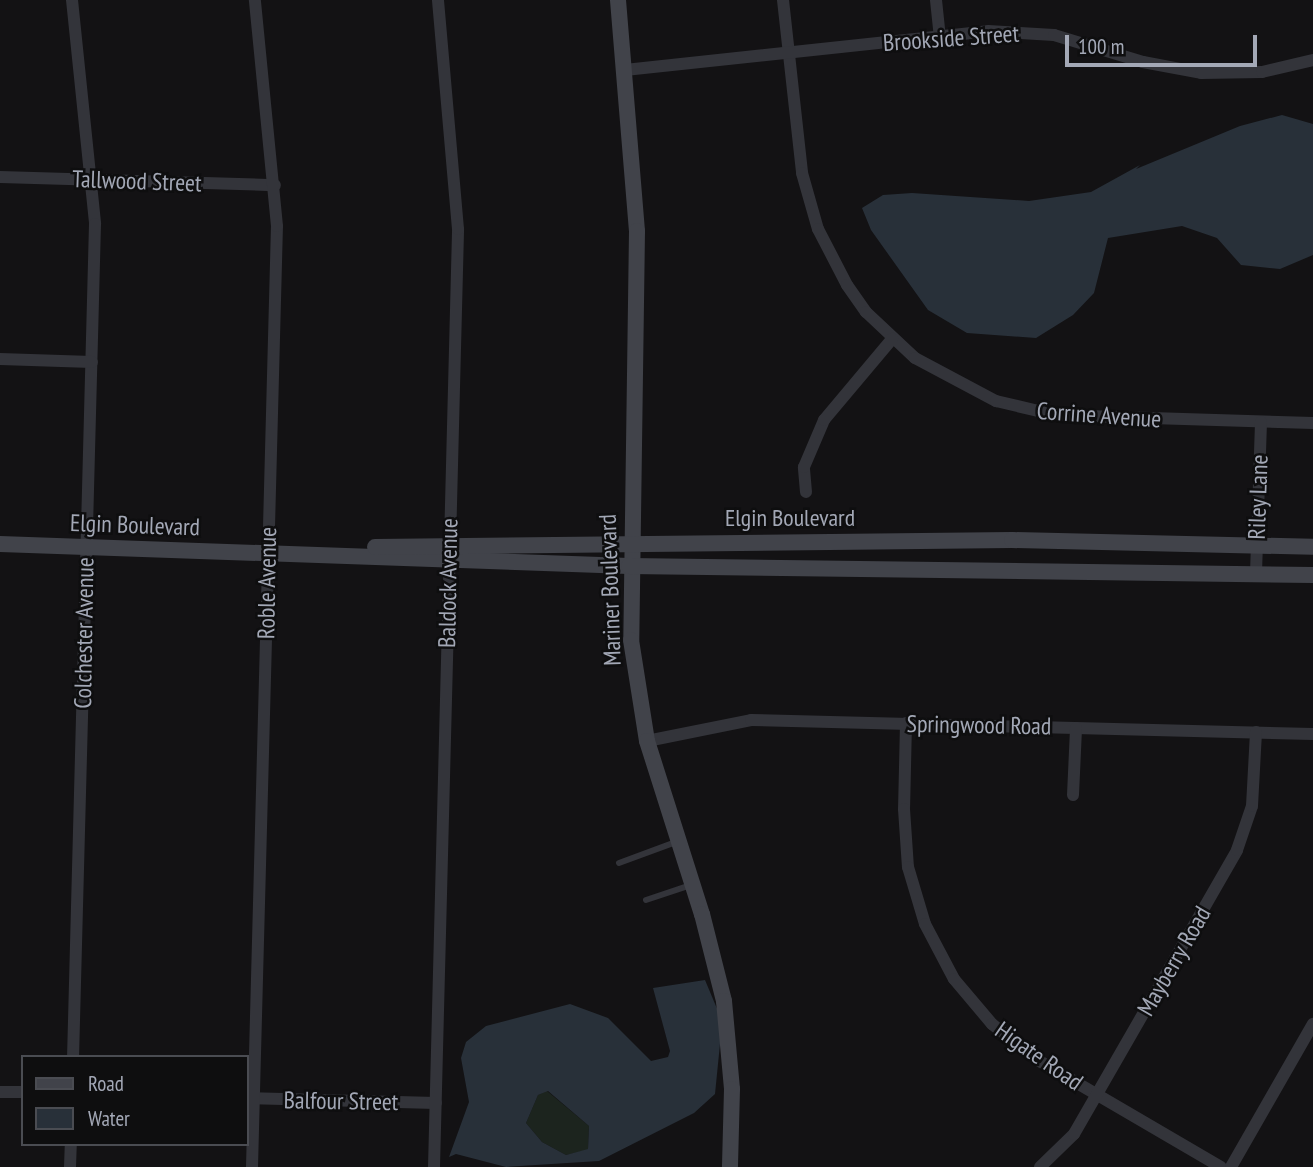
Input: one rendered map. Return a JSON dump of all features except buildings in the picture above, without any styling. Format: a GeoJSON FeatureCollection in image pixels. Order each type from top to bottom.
{"type":"FeatureCollection","features":[{"type":"Feature","properties":{"kind":"main road","name":"Mariner Boulevard"},"geometry":{"type":"LineString","coordinates":[[618,0],[637,231],[629,542],[631,640],[647,741],[692,884],[724,1000],[732,1089],[730,1167]]}},
{"type":"Feature","properties":{"kind":"main road","name":"Elgin Boulevard"},"geometry":{"type":"LineString","coordinates":[[448,554],[629,542],[1012,540],[1313,547]]}},
{"type":"Feature","properties":{"kind":"main road","name":"Elgin Boulevard"},"geometry":{"type":"LineString","coordinates":[[0,544],[448,554],[629,566],[1313,575]]}},
{"type":"Feature","properties":{"kind":"street","name":"Colchester Avenue"},"geometry":{"type":"LineString","coordinates":[[72,0],[92,180],[92,362],[74,1055]]}},
{"type":"Feature","properties":{"kind":"street","name":"Roble Avenue"},"geometry":{"type":"LineString","coordinates":[[252,1167],[250,1098],[268,551],[275,185],[255,0]]}},
{"type":"Feature","properties":{"kind":"street","name":"Baldock Avenue"},"geometry":{"type":"LineString","coordinates":[[434,1167],[458,229],[438,0]]}},
{"type":"Feature","properties":{"kind":"street","name":"Corrine Avenue"},"geometry":{"type":"LineString","coordinates":[[783,0],[802,173],[818,229],[846,285],[892,339],[956,384],[1025,410],[1084,417],[1313,423]]}},
{"type":"Feature","properties":{"kind":"street"},"geometry":{"type":"LineString","coordinates":[[936,0],[940,36]]}},
{"type":"Feature","properties":{"kind":"street","name":"Brookside Street"},"geometry":{"type":"LineString","coordinates":[[625,70],[988,31],[1054,35],[1143,62],[1201,73],[1262,72],[1313,60]]}},
{"type":"Feature","properties":{"kind":"street","name":"Tallwood Street"},"geometry":{"type":"LineString","coordinates":[[0,177],[275,185]]}},
{"type":"Feature","properties":{"kind":"street"},"geometry":{"type":"LineString","coordinates":[[806,492],[804,467],[824,420],[892,339]]}},
{"type":"Feature","properties":{"kind":"street"},"geometry":{"type":"LineString","coordinates":[[0,359],[92,362]]}},
{"type":"Feature","properties":{"kind":"street","name":"Riley Lane"},"geometry":{"type":"LineString","coordinates":[[1256,573],[1261,422]]}},
{"type":"Feature","properties":{"kind":"street","name":"Springwood Road"},"geometry":{"type":"LineString","coordinates":[[647,741],[751,720],[1313,734]]}},
{"type":"Feature","properties":{"kind":"street","name":"Higate Road"},"geometry":{"type":"LineString","coordinates":[[906,723],[904,809],[908,867],[937,951],[992,1024],[1036,1059],[1221,1167]]}},
{"type":"Feature","properties":{"kind":"street"},"geometry":{"type":"LineString","coordinates":[[1073,795],[1076,728]]}},
{"type":"Feature","properties":{"kind":"street","name":"Mayberry Road"},"geometry":{"type":"LineString","coordinates":[[1040,1167],[1064,1148],[1097,1095],[1237,850],[1252,806],[1256,733]]}},
{"type":"Feature","properties":{"kind":"street"},"geometry":{"type":"LineString","coordinates":[[1231,1167],[1313,1024]]}},
{"type":"Feature","properties":{"kind":"street"},"geometry":{"type":"LineString","coordinates":[[0,1092],[21,1092]]}},
{"type":"Feature","properties":{"kind":"street","name":"Balfour Street"},"geometry":{"type":"LineString","coordinates":[[250,1098],[436,1103]]}},
{"type":"Feature","properties":{"kind":"street"},"geometry":{"type":"LineString","coordinates":[[71,1146],[71,1167]]}},
{"type":"Feature","properties":{"kind":"lane"},"geometry":{"type":"LineString","coordinates":[[619,863],[678,842]]}},
{"type":"Feature","properties":{"kind":"lane"},"geometry":{"type":"LineString","coordinates":[[646,900],[692,884]]}},
{"type":"Feature","properties":{"kind":"shaded area"},"geometry":{"type":"Polygon","coordinates":[[[547,1091],[589,1126],[588,1150],[566,1155],[542,1142],[526,1123],[538,1095],[547,1091]]]}},
{"type":"Feature","properties":{"kind":"water"},"geometry":{"type":"Polygon","coordinates":[[[1282,115],[1313,124],[1313,255],[1280,269],[1241,265],[1217,238],[1182,226],[1108,238],[1094,293],[1073,315],[1036,338],[967,333],[928,310],[871,230],[862,208],[883,195],[912,193],[1029,201],[1091,192],[1140,165],[1136,169],[1240,126],[1282,115]]]}},
{"type":"Feature","properties":{"kind":"water"},"geometry":{"type":"Polygon","coordinates":[[[705,980],[718,1011],[721,1034],[715,1094],[694,1113],[599,1161],[506,1167],[456,1154],[449,1157],[469,1102],[461,1058],[466,1042],[486,1026],[570,1004],[608,1018],[651,1061],[668,1057],[670,1051],[653,988],[705,980]],[[548,1091],[538,1095],[526,1123],[542,1142],[566,1155],[588,1149],[589,1126],[548,1091]]]}}]}
